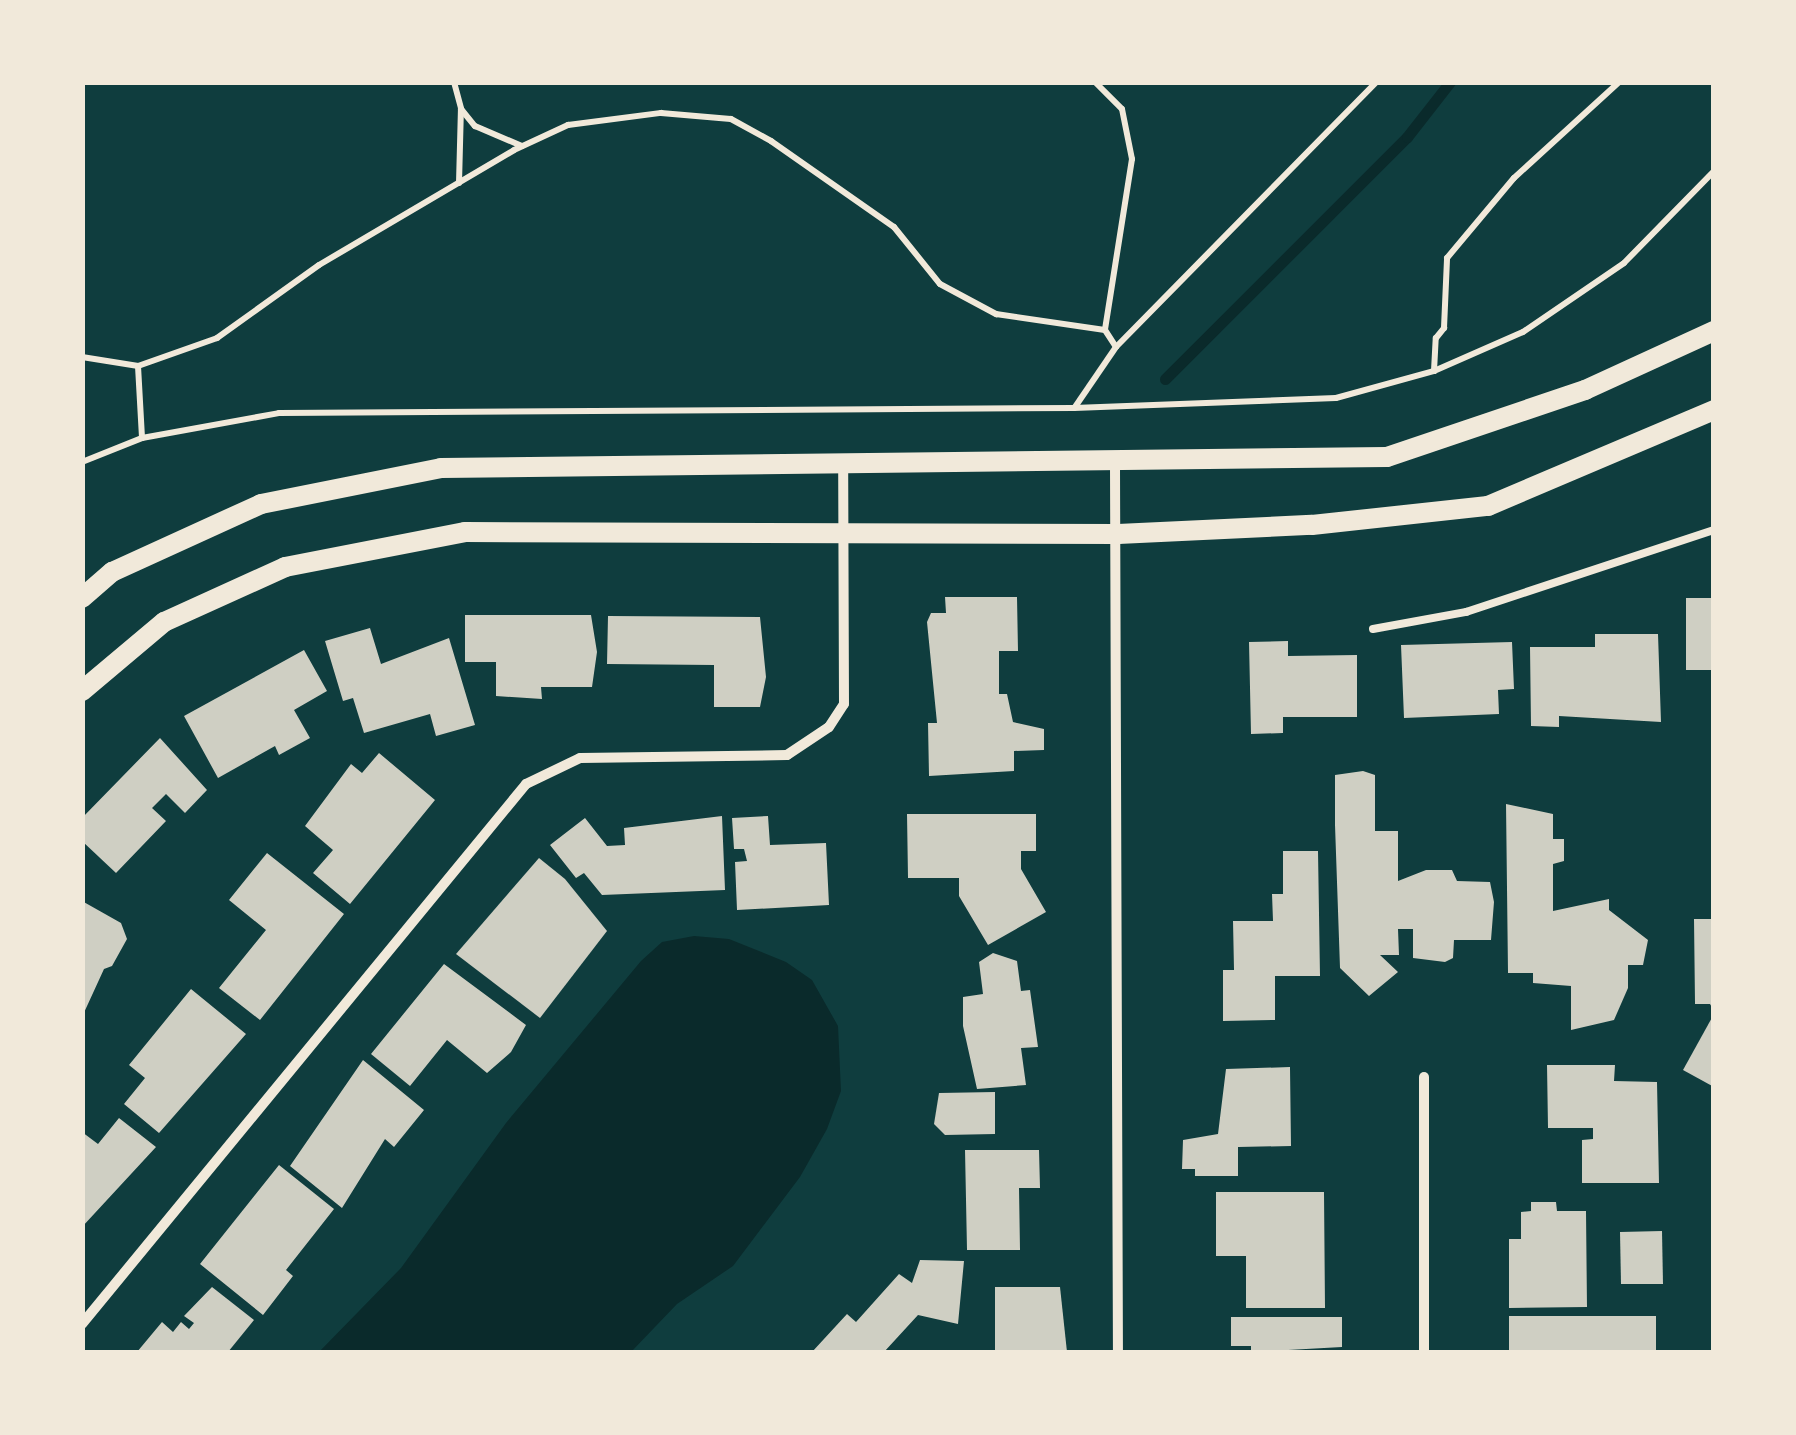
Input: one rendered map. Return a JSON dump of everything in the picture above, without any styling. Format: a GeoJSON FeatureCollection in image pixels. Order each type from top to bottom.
{"type":"FeatureCollection","features":[{"type":"Feature","properties":{"kind":"main road"},"geometry":{"type":"LineString","coordinates":[[82,598],[112,572],[261,504],[440,468],[1115,464],[1386,457],[1586,390],[1714,331]]}},
{"type":"Feature","properties":{"kind":"main road"},"geometry":{"type":"LineString","coordinates":[[82,690],[164,622],[285,568],[465,532],[1118,534],[1312,525],[1488,506],[1714,410]]}},
{"type":"Feature","properties":{"kind":"street"},"geometry":{"type":"LineString","coordinates":[[1115,464],[1118,1352]]}},
{"type":"Feature","properties":{"kind":"street"},"geometry":{"type":"LineString","coordinates":[[82,1324],[526,784],[580,758],[787,755],[830,727],[844,704],[843,466]]}},
{"type":"Feature","properties":{"kind":"street"},"geometry":{"type":"LineString","coordinates":[[1424,1078],[1424,1352]]}},
{"type":"Feature","properties":{"kind":"lane"},"geometry":{"type":"LineString","coordinates":[[1372,629],[1466,612],[1714,530]]}},
{"type":"Feature","properties":{"kind":"path"},"geometry":{"type":"LineString","coordinates":[[454,82],[461,109],[459,184]]}},
{"type":"Feature","properties":{"kind":"path"},"geometry":{"type":"LineString","coordinates":[[1095,82],[1122,109],[1132,159],[1104,330],[1116,347]]}},
{"type":"Feature","properties":{"kind":"path"},"geometry":{"type":"LineString","coordinates":[[1074,408],[1116,347],[1376,82]]}},
{"type":"Feature","properties":{"kind":"path"},"geometry":{"type":"LineString","coordinates":[[1434,371],[1436,338],[1444,328],[1446,258],[1514,178],[1618,82]]}},
{"type":"Feature","properties":{"kind":"path"},"geometry":{"type":"LineString","coordinates":[[461,109],[474,126],[522,146]]}},
{"type":"Feature","properties":{"kind":"path"},"geometry":{"type":"LineString","coordinates":[[82,356],[138,366],[217,338],[319,265],[522,146],[568,125],[662,112],[731,119],[894,226],[940,284],[996,314],[1104,330]]}},
{"type":"Feature","properties":{"kind":"path"},"geometry":{"type":"LineString","coordinates":[[82,462],[142,438],[279,412],[1274,405],[1374,390],[1434,371],[1523,332],[1576,298],[1624,263],[1714,171]]}},
{"type":"Feature","properties":{"kind":"path"},"geometry":{"type":"LineString","coordinates":[[138,366],[142,438]]}},
{"type":"Feature","properties":{"kind":"water"},"geometry":{"type":"Polygon","coordinates":[[[694,936],[729,939],[786,962],[812,980],[838,1026],[841,1091],[827,1129],[800,1177],[733,1266],[677,1304],[631,1352],[319,1352],[401,1268],[506,1123],[641,961],[662,942],[694,936]]]}},
{"type":"Feature","properties":{"kind":"building"},"geometry":{"type":"Polygon","coordinates":[[[945,597],[1017,597],[1018,651],[999,651],[999,694],[1007,694],[1013,722],[1044,729],[1044,750],[1014,751],[1014,771],[929,776],[928,723],[937,723],[927,622],[931,613],[946,613],[945,597]]]}},
{"type":"Feature","properties":{"kind":"building"},"geometry":{"type":"Polygon","coordinates":[[[1686,598],[1714,598],[1714,670],[1686,670],[1686,598]]]}},
{"type":"Feature","properties":{"kind":"building"},"geometry":{"type":"Polygon","coordinates":[[[465,615],[591,615],[597,652],[592,687],[541,687],[542,699],[496,696],[496,662],[465,662],[465,615]]]}},
{"type":"Feature","properties":{"kind":"building"},"geometry":{"type":"Polygon","coordinates":[[[608,616],[760,617],[766,677],[760,707],[714,707],[714,665],[607,664],[608,616]]]}},
{"type":"Feature","properties":{"kind":"building"},"geometry":{"type":"Polygon","coordinates":[[[370,628],[381,664],[449,638],[475,725],[436,736],[430,714],[364,733],[353,698],[343,701],[325,641],[370,628]]]}},
{"type":"Feature","properties":{"kind":"building"},"geometry":{"type":"Polygon","coordinates":[[[1595,634],[1658,634],[1661,722],[1559,716],[1559,727],[1531,726],[1530,647],[1595,647],[1595,634]]]}},
{"type":"Feature","properties":{"kind":"building"},"geometry":{"type":"Polygon","coordinates":[[[1288,641],[1288,656],[1357,655],[1357,717],[1283,717],[1283,733],[1251,734],[1249,642],[1288,641]]]}},
{"type":"Feature","properties":{"kind":"building"},"geometry":{"type":"Polygon","coordinates":[[[1512,642],[1514,689],[1498,690],[1499,714],[1404,718],[1401,645],[1512,642]]]}},
{"type":"Feature","properties":{"kind":"building"},"geometry":{"type":"Polygon","coordinates":[[[304,650],[327,691],[294,710],[310,738],[279,755],[275,746],[218,778],[184,716],[304,650]]]}},
{"type":"Feature","properties":{"kind":"building"},"geometry":{"type":"Polygon","coordinates":[[[160,738],[207,790],[185,813],[166,794],[152,808],[166,821],[116,873],[82,841],[82,818],[160,738]]]}},
{"type":"Feature","properties":{"kind":"building"},"geometry":{"type":"Polygon","coordinates":[[[379,753],[435,800],[350,904],[313,873],[333,850],[305,826],[351,764],[362,773],[379,753]]]}},
{"type":"Feature","properties":{"kind":"building"},"geometry":{"type":"Polygon","coordinates":[[[1363,771],[1375,775],[1375,831],[1398,831],[1398,881],[1426,870],[1452,870],[1457,881],[1490,882],[1494,902],[1491,940],[1454,940],[1453,958],[1445,962],[1413,958],[1413,929],[1398,929],[1399,955],[1380,955],[1398,972],[1369,996],[1340,968],[1335,825],[1335,775],[1363,771]]]}},
{"type":"Feature","properties":{"kind":"building"},"geometry":{"type":"Polygon","coordinates":[[[1506,804],[1553,814],[1553,839],[1564,839],[1564,861],[1553,864],[1553,911],[1609,899],[1609,910],[1648,940],[1643,965],[1628,965],[1628,988],[1614,1020],[1571,1030],[1571,986],[1533,983],[1533,973],[1508,973],[1506,804]]]}},
{"type":"Feature","properties":{"kind":"building"},"geometry":{"type":"Polygon","coordinates":[[[907,814],[1036,814],[1036,851],[1021,851],[1021,869],[1046,912],[988,945],[959,896],[959,878],[908,878],[907,814]]]}},
{"type":"Feature","properties":{"kind":"building"},"geometry":{"type":"Polygon","coordinates":[[[722,816],[725,890],[602,895],[584,873],[576,878],[550,845],[585,818],[607,846],[625,845],[624,828],[722,816]]]}},
{"type":"Feature","properties":{"kind":"building"},"geometry":{"type":"Polygon","coordinates":[[[768,816],[770,845],[826,843],[829,905],[737,910],[735,862],[747,861],[744,849],[734,849],[732,818],[768,816]]]}},
{"type":"Feature","properties":{"kind":"building"},"geometry":{"type":"Polygon","coordinates":[[[1283,851],[1318,851],[1320,976],[1275,976],[1275,1020],[1223,1021],[1223,970],[1234,970],[1233,921],[1273,921],[1272,894],[1283,894],[1283,851]]]}},
{"type":"Feature","properties":{"kind":"building"},"geometry":{"type":"Polygon","coordinates":[[[267,853],[344,914],[260,1020],[219,988],[266,930],[229,900],[267,853]]]}},
{"type":"Feature","properties":{"kind":"building"},"geometry":{"type":"Polygon","coordinates":[[[539,858],[565,879],[607,931],[540,1018],[456,954],[539,858]]]}},
{"type":"Feature","properties":{"kind":"building"},"geometry":{"type":"Polygon","coordinates":[[[82,901],[121,923],[127,939],[112,966],[104,969],[82,1017],[82,901]]]}},
{"type":"Feature","properties":{"kind":"building"},"geometry":{"type":"Polygon","coordinates":[[[1694,919],[1714,919],[1714,1011],[1710,1004],[1695,1004],[1694,919]]]}},
{"type":"Feature","properties":{"kind":"building"},"geometry":{"type":"Polygon","coordinates":[[[993,953],[1017,961],[1021,991],[1030,990],[1038,1047],[1021,1048],[1026,1085],[977,1089],[963,1026],[963,997],[983,994],[979,962],[993,953]]]}},
{"type":"Feature","properties":{"kind":"building"},"geometry":{"type":"Polygon","coordinates":[[[444,964],[526,1025],[511,1052],[487,1073],[447,1040],[410,1086],[371,1054],[444,964]]]}},
{"type":"Feature","properties":{"kind":"building"},"geometry":{"type":"Polygon","coordinates":[[[191,989],[246,1034],[159,1133],[124,1104],[145,1078],[129,1065],[191,989]]]}},
{"type":"Feature","properties":{"kind":"building"},"geometry":{"type":"Polygon","coordinates":[[[1714,1014],[1714,1087],[1683,1070],[1714,1014]]]}},
{"type":"Feature","properties":{"kind":"building"},"geometry":{"type":"Polygon","coordinates":[[[363,1060],[424,1110],[394,1147],[385,1139],[342,1208],[290,1166],[363,1060]]]}},
{"type":"Feature","properties":{"kind":"building"},"geometry":{"type":"Polygon","coordinates":[[[1547,1065],[1615,1065],[1614,1081],[1657,1082],[1659,1183],[1582,1183],[1582,1140],[1593,1139],[1593,1128],[1548,1128],[1547,1065]]]}},
{"type":"Feature","properties":{"kind":"building"},"geometry":{"type":"Polygon","coordinates":[[[1290,1067],[1291,1146],[1238,1147],[1238,1176],[1195,1176],[1195,1169],[1182,1169],[1183,1140],[1218,1134],[1226,1069],[1290,1067]]]}},
{"type":"Feature","properties":{"kind":"building"},"geometry":{"type":"Polygon","coordinates":[[[995,1092],[995,1134],[945,1135],[934,1124],[939,1093],[995,1092]]]}},
{"type":"Feature","properties":{"kind":"building"},"geometry":{"type":"Polygon","coordinates":[[[119,1118],[156,1147],[82,1227],[82,1132],[98,1144],[119,1118]]]}},
{"type":"Feature","properties":{"kind":"building"},"geometry":{"type":"Polygon","coordinates":[[[965,1150],[1039,1150],[1040,1188],[1019,1188],[1020,1250],[967,1250],[965,1150]]]}},
{"type":"Feature","properties":{"kind":"building"},"geometry":{"type":"Polygon","coordinates":[[[279,1165],[334,1209],[286,1270],[293,1276],[263,1315],[200,1264],[279,1165]]]}},
{"type":"Feature","properties":{"kind":"building"},"geometry":{"type":"Polygon","coordinates":[[[1216,1192],[1324,1192],[1325,1308],[1246,1308],[1246,1256],[1216,1256],[1216,1192]]]}},
{"type":"Feature","properties":{"kind":"building"},"geometry":{"type":"Polygon","coordinates":[[[1531,1202],[1556,1202],[1557,1211],[1586,1211],[1587,1307],[1509,1308],[1509,1239],[1521,1239],[1521,1212],[1531,1211],[1531,1202]]]}},
{"type":"Feature","properties":{"kind":"building"},"geometry":{"type":"Polygon","coordinates":[[[1662,1231],[1663,1284],[1621,1284],[1620,1232],[1662,1231]]]}},
{"type":"Feature","properties":{"kind":"building"},"geometry":{"type":"Polygon","coordinates":[[[920,1260],[964,1261],[958,1324],[918,1315],[884,1352],[812,1352],[847,1314],[856,1322],[899,1274],[912,1283],[920,1260]]]}},
{"type":"Feature","properties":{"kind":"building"},"geometry":{"type":"Polygon","coordinates":[[[212,1287],[254,1320],[228,1352],[137,1352],[162,1322],[173,1332],[181,1322],[189,1329],[194,1323],[184,1316],[212,1287]]]}},
{"type":"Feature","properties":{"kind":"building"},"geometry":{"type":"Polygon","coordinates":[[[995,1287],[1060,1287],[1067,1352],[995,1352],[995,1287]]]}},
{"type":"Feature","properties":{"kind":"building"},"geometry":{"type":"Polygon","coordinates":[[[1509,1316],[1656,1316],[1656,1352],[1509,1351],[1509,1316]]]}},
{"type":"Feature","properties":{"kind":"building"},"geometry":{"type":"Polygon","coordinates":[[[1231,1317],[1342,1317],[1342,1347],[1251,1352],[1251,1346],[1231,1346],[1231,1317]]]}},
{"type":"Feature","properties":{"kind":"waterway"},"geometry":{"type":"LineString","coordinates":[[1165,379],[1407,137],[1450,82]]}}]}
